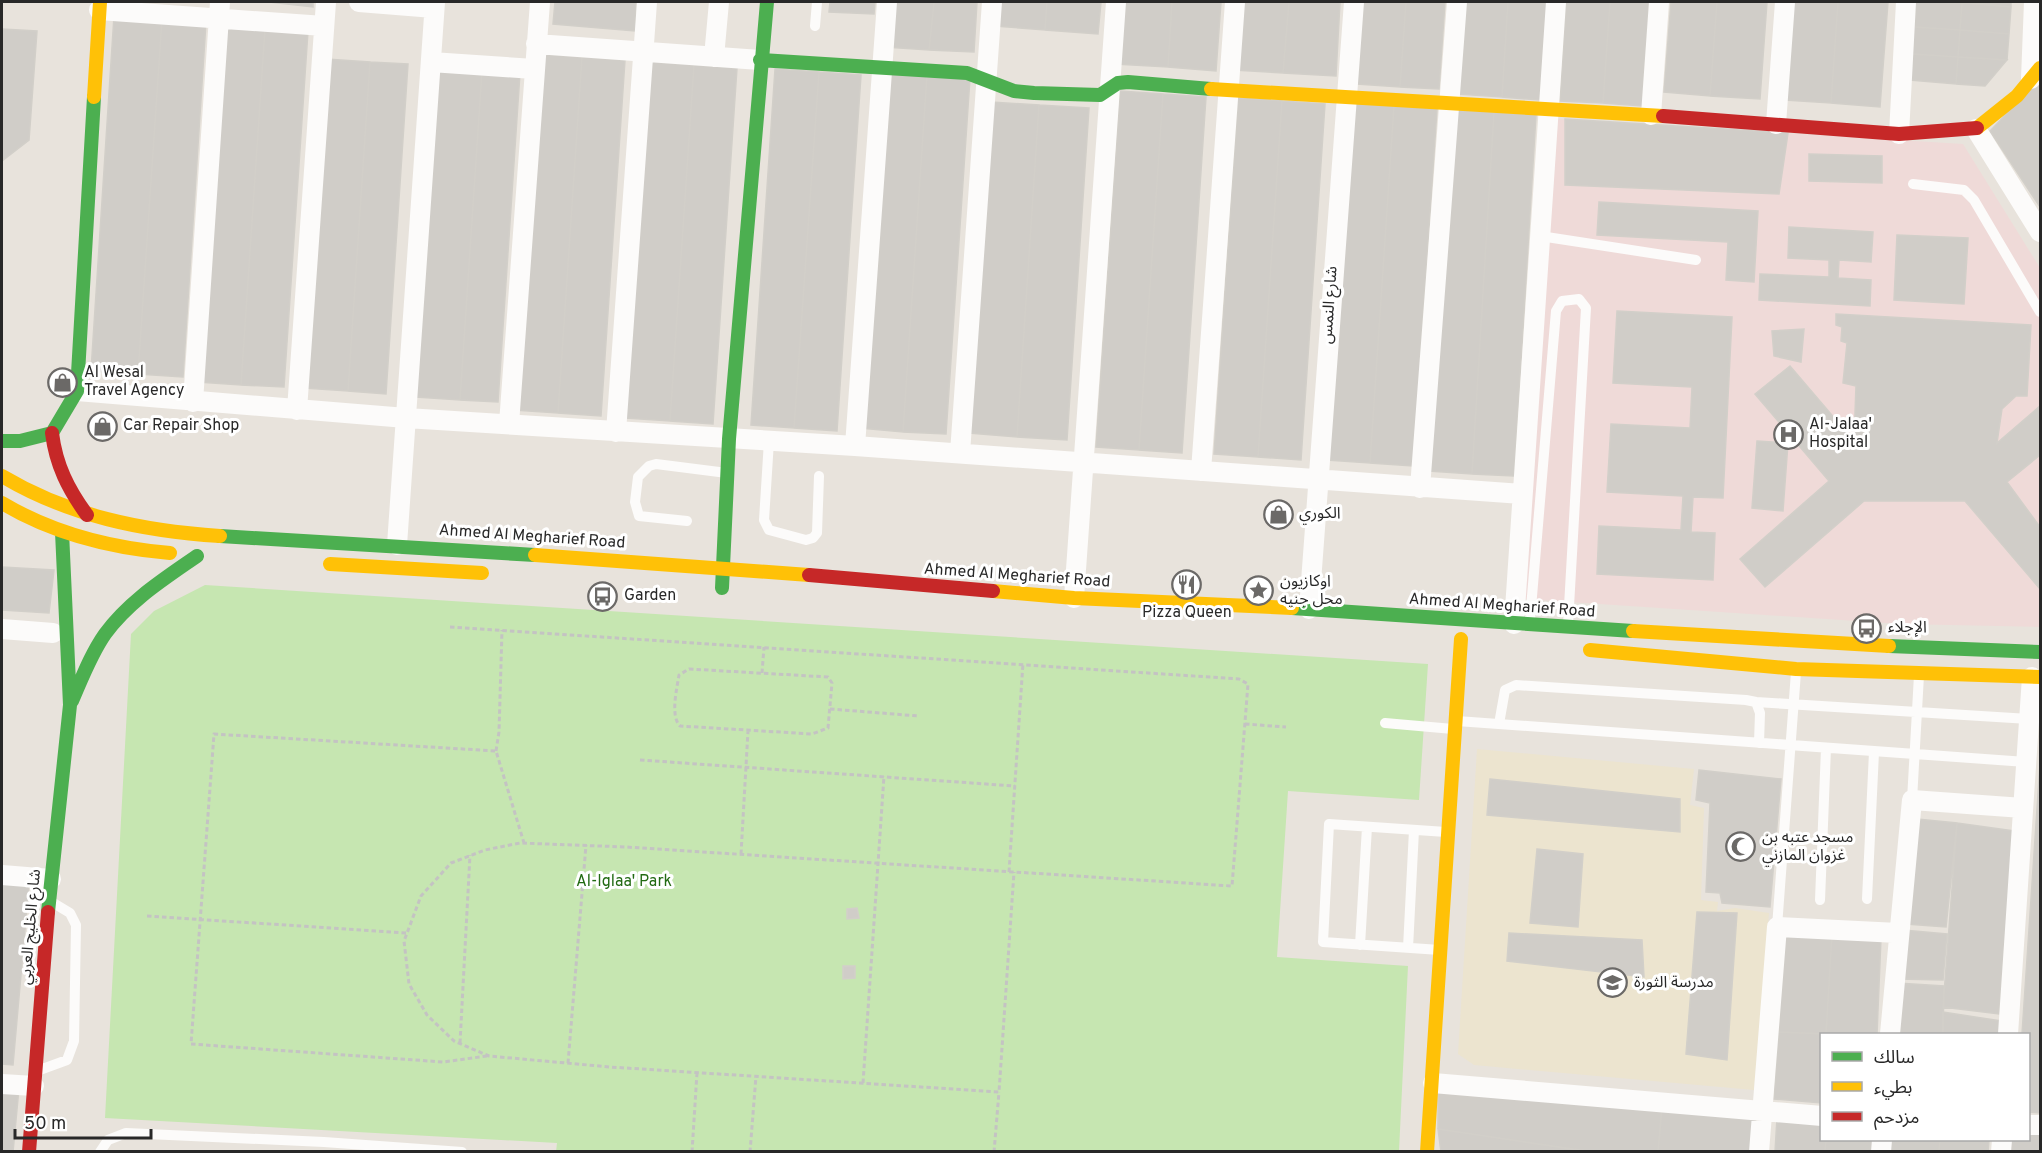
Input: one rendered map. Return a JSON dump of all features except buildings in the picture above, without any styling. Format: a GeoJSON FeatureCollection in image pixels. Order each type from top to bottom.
{"type":"FeatureCollection","features":[{"type":"Feature","properties":{"kind":"main road"},"geometry":{"type":"LineString","coordinates":[[722,588],[729,439],[760,60],[767,2]]}},
{"type":"Feature","properties":{"kind":"main road"},"geometry":{"type":"LineString","coordinates":[[87,515],[61,478],[55,464],[52,433],[77,391],[99,6]]}},
{"type":"Feature","properties":{"kind":"main road"},"geometry":{"type":"LineString","coordinates":[[760,60],[967,73],[1014,91],[1034,93],[1089,96],[1100,94],[1110,86],[1128,82],[1229,91],[1776,124],[1899,134],[1976,129],[2004,107],[2036,74]]}},
{"type":"Feature","properties":{"kind":"main road"},"geometry":{"type":"LineString","coordinates":[[2,441],[20,441],[52,433]]}},
{"type":"Feature","properties":{"kind":"main road","name":"Ahmed Al Megharief Road"},"geometry":{"type":"LineString","coordinates":[[2,476],[16,485],[87,515],[133,527],[191,534],[397,545],[723,568],[1074,598],[1309,609],[1737,638],[1978,651],[2040,652]]}},
{"type":"Feature","properties":{"kind":"main road"},"geometry":{"type":"LineString","coordinates":[[2,503],[22,516],[62,532]]}},
{"type":"Feature","properties":{"kind":"main road","name":"شارع الخليج العربي"},"geometry":{"type":"LineString","coordinates":[[29,1152],[51,879],[70,705],[62,532],[124,549],[203,556],[138,598],[110,627],[91,658],[70,705]]}},
{"type":"Feature","properties":{"kind":"main road"},"geometry":{"type":"LineString","coordinates":[[316,563],[495,574]]}},
{"type":"Feature","properties":{"kind":"main road","name":"Ahmed Al Megharief Road"},"geometry":{"type":"LineString","coordinates":[[1048,610],[1096,614]]}},
{"type":"Feature","properties":{"kind":"main road"},"geometry":{"type":"LineString","coordinates":[[1736,663],[1737,638]]}},
{"type":"Feature","properties":{"kind":"main road"},"geometry":{"type":"LineString","coordinates":[[1427,1152],[1461,639]]}},
{"type":"Feature","properties":{"kind":"main road"},"geometry":{"type":"LineString","coordinates":[[1576,649],[1796,669],[1919,675],[2036,677]]}},
{"type":"Feature","properties":{"kind":"street"},"geometry":{"type":"LineString","coordinates":[[297,410],[326,2]]}},
{"type":"Feature","properties":{"kind":"street"},"geometry":{"type":"LineString","coordinates":[[359,2],[434,5],[397,545]]}},
{"type":"Feature","properties":{"kind":"street"},"geometry":{"type":"LineString","coordinates":[[509,424],[540,2]]}},
{"type":"Feature","properties":{"kind":"street"},"geometry":{"type":"LineString","coordinates":[[616,432],[647,2]]}},
{"type":"Feature","properties":{"kind":"street"},"geometry":{"type":"LineString","coordinates":[[714,57],[719,2]]}},
{"type":"Feature","properties":{"kind":"street"},"geometry":{"type":"LineString","coordinates":[[855,446],[887,2]]}},
{"type":"Feature","properties":{"kind":"street"},"geometry":{"type":"LineString","coordinates":[[960,453],[992,2]]}},
{"type":"Feature","properties":{"kind":"street"},"geometry":{"type":"LineString","coordinates":[[1074,598],[1116,2]]}},
{"type":"Feature","properties":{"kind":"street"},"geometry":{"type":"LineString","coordinates":[[1201,471],[1235,2]]}},
{"type":"Feature","properties":{"kind":"street","name":"شارع النمس"},"geometry":{"type":"LineString","coordinates":[[1309,609],[1354,2]]}},
{"type":"Feature","properties":{"kind":"street"},"geometry":{"type":"LineString","coordinates":[[1420,488],[1457,2]]}},
{"type":"Feature","properties":{"kind":"street"},"geometry":{"type":"LineString","coordinates":[[1522,624],[1522,494],[1556,2]]}},
{"type":"Feature","properties":{"kind":"street"},"geometry":{"type":"LineString","coordinates":[[1651,116],[1659,2]]}},
{"type":"Feature","properties":{"kind":"street"},"geometry":{"type":"LineString","coordinates":[[1776,124],[1785,2]]}},
{"type":"Feature","properties":{"kind":"street"},"geometry":{"type":"LineString","coordinates":[[1899,134],[1906,2]]}},
{"type":"Feature","properties":{"kind":"street"},"geometry":{"type":"LineString","coordinates":[[2034,2],[2036,74]]}},
{"type":"Feature","properties":{"kind":"street"},"geometry":{"type":"LineString","coordinates":[[99,6],[219,9],[324,26]]}},
{"type":"Feature","properties":{"kind":"street"},"geometry":{"type":"LineString","coordinates":[[193,402],[219,9]]}},
{"type":"Feature","properties":{"kind":"street"},"geometry":{"type":"LineString","coordinates":[[536,44],[760,60]]}},
{"type":"Feature","properties":{"kind":"street"},"geometry":{"type":"LineString","coordinates":[[431,62],[534,69]]}},
{"type":"Feature","properties":{"kind":"street"},"geometry":{"type":"LineString","coordinates":[[1976,129],[2040,232]]}},
{"type":"Feature","properties":{"kind":"street"},"geometry":{"type":"LineString","coordinates":[[77,391],[406,418],[960,453],[1522,494]]}},
{"type":"Feature","properties":{"kind":"street"},"geometry":{"type":"LineString","coordinates":[[2,629],[53,633]]}},
{"type":"Feature","properties":{"kind":"street"},"geometry":{"type":"LineString","coordinates":[[2008,1033],[2029,719],[2036,677]]}},
{"type":"Feature","properties":{"kind":"street"},"geometry":{"type":"LineString","coordinates":[[1890,1033],[1912,800],[2023,808]]}},
{"type":"Feature","properties":{"kind":"street"},"geometry":{"type":"LineString","coordinates":[[2,875],[51,879]]}},
{"type":"Feature","properties":{"kind":"street"},"geometry":{"type":"LineString","coordinates":[[1760,1152],[1777,927],[1898,933]]}},
{"type":"Feature","properties":{"kind":"street"},"geometry":{"type":"LineString","coordinates":[[2,1084],[34,1079]]}},
{"type":"Feature","properties":{"kind":"street"},"geometry":{"type":"LineString","coordinates":[[1432,1083],[1820,1116]]}},
{"type":"Feature","properties":{"kind":"lane"},"geometry":{"type":"LineString","coordinates":[[815,26],[817,2]]}},
{"type":"Feature","properties":{"kind":"lane"},"geometry":{"type":"LineString","coordinates":[[1912,184],[1964,190],[1974,200],[2040,312]]}},
{"type":"Feature","properties":{"kind":"lane"},"geometry":{"type":"LineString","coordinates":[[1540,236],[1696,260]]}},
{"type":"Feature","properties":{"kind":"lane"},"geometry":{"type":"LineString","coordinates":[[1522,624],[1556,311],[1562,301],[1580,299],[1586,308],[1568,627]]}},
{"type":"Feature","properties":{"kind":"lane"},"geometry":{"type":"LineString","coordinates":[[769,441],[765,520],[769,530],[806,540],[813,538],[817,533],[819,476]]}},
{"type":"Feature","properties":{"kind":"lane"},"geometry":{"type":"LineString","coordinates":[[687,521],[639,516],[635,502],[638,477],[644,470],[656,464],[727,472]]}},
{"type":"Feature","properties":{"kind":"lane"},"geometry":{"type":"LineString","coordinates":[[1777,927],[1796,669]]}},
{"type":"Feature","properties":{"kind":"lane"},"geometry":{"type":"LineString","coordinates":[[1912,800],[1919,675]]}},
{"type":"Feature","properties":{"kind":"lane"},"geometry":{"type":"LineString","coordinates":[[1499,724],[1505,690],[1516,685],[2029,719]]}},
{"type":"Feature","properties":{"kind":"lane"},"geometry":{"type":"LineString","coordinates":[[1756,702],[1760,713],[1759,743]]}},
{"type":"Feature","properties":{"kind":"lane"},"geometry":{"type":"LineString","coordinates":[[1385,723],[1499,724],[2026,762]]}},
{"type":"Feature","properties":{"kind":"lane"},"geometry":{"type":"LineString","coordinates":[[1820,900],[1826,748]]}},
{"type":"Feature","properties":{"kind":"lane"},"geometry":{"type":"LineString","coordinates":[[1867,899],[1874,752]]}},
{"type":"Feature","properties":{"kind":"lane"},"geometry":{"type":"LineString","coordinates":[[1442,951],[1323,942],[1328,836],[1329,824],[1449,833]]}},
{"type":"Feature","properties":{"kind":"lane"},"geometry":{"type":"LineString","coordinates":[[1360,945],[1367,827]]}},
{"type":"Feature","properties":{"kind":"lane"},"geometry":{"type":"LineString","coordinates":[[1408,948],[1414,830]]}},
{"type":"Feature","properties":{"kind":"lane"},"geometry":{"type":"LineString","coordinates":[[34,1079],[67,1060],[74,1041],[76,925],[70,913],[50,901]]}},
{"type":"Feature","properties":{"kind":"lane"},"geometry":{"type":"LineString","coordinates":[[100,1152],[108,1140],[126,1133],[323,1147],[462,1152]]}},
{"type":"Feature","properties":{"kind":"path"},"geometry":{"type":"LineString","coordinates":[[450,627],[1023,663],[1239,679],[1248,684],[1232,886],[741,854],[524,843],[485,850],[451,863],[421,896],[404,941],[409,984],[427,1015],[460,1043],[489,1056]]}},
{"type":"Feature","properties":{"kind":"path"},"geometry":{"type":"LineString","coordinates":[[502,630],[499,732],[496,751],[524,843]]}},
{"type":"Feature","properties":{"kind":"path"},"geometry":{"type":"LineString","coordinates":[[762,673],[764,647]]}},
{"type":"Feature","properties":{"kind":"path"},"geometry":{"type":"LineString","coordinates":[[1009,872],[1023,663]]}},
{"type":"Feature","properties":{"kind":"path"},"geometry":{"type":"LineString","coordinates":[[690,669],[762,673],[828,677],[832,683],[828,728],[819,733],[687,728],[677,724],[675,717],[679,675],[690,669]]}},
{"type":"Feature","properties":{"kind":"path"},"geometry":{"type":"LineString","coordinates":[[830,709],[919,716]]}},
{"type":"Feature","properties":{"kind":"path"},"geometry":{"type":"LineString","coordinates":[[1245,724],[1286,727]]}},
{"type":"Feature","properties":{"kind":"path"},"geometry":{"type":"LineString","coordinates":[[741,854],[748,731]]}},
{"type":"Feature","properties":{"kind":"path"},"geometry":{"type":"LineString","coordinates":[[496,751],[214,734],[191,1044],[443,1062],[489,1056],[697,1073],[999,1092]]}},
{"type":"Feature","properties":{"kind":"path"},"geometry":{"type":"LineString","coordinates":[[640,760],[1015,786]]}},
{"type":"Feature","properties":{"kind":"path"},"geometry":{"type":"LineString","coordinates":[[862,1083],[884,776]]}},
{"type":"Feature","properties":{"kind":"path"},"geometry":{"type":"LineString","coordinates":[[568,1063],[586,845]]}},
{"type":"Feature","properties":{"kind":"path"},"geometry":{"type":"LineString","coordinates":[[460,1043],[470,855]]}},
{"type":"Feature","properties":{"kind":"path"},"geometry":{"type":"LineString","coordinates":[[994,1152],[1014,872]]}},
{"type":"Feature","properties":{"kind":"path"},"geometry":{"type":"LineString","coordinates":[[147,916],[407,933]]}},
{"type":"Feature","properties":{"kind":"path"},"geometry":{"type":"LineString","coordinates":[[692,1152],[697,1073]]}},
{"type":"Feature","properties":{"kind":"path"},"geometry":{"type":"LineString","coordinates":[[750,1152],[756,1076]]}},
{"type":"Feature","properties":{"kind":"shaded area","name":"Al-Jalaa' Hospital"},"geometry":{"type":"Polygon","coordinates":[[[1558,119],[1963,144],[2040,268],[2040,627],[1901,624],[1524,599],[1558,119]]]}},
{"type":"Feature","properties":{"kind":"shaded area","name":"مدرسة الثورة"},"geometry":{"type":"Polygon","coordinates":[[[1477,749],[1694,769],[1690,805],[1704,808],[1701,900],[1718,902],[1717,911],[1735,908],[1769,913],[1754,1090],[1474,1065],[1458,1054],[1477,749]]]}},
{"type":"Feature","properties":{"kind":"green space","name":"Al-Iglaa' Park"},"geometry":{"type":"Polygon","coordinates":[[[205,585],[1428,664],[1419,800],[1288,791],[1277,957],[1408,966],[1399,1151],[556,1152],[557,1143],[105,1118],[131,634],[154,611],[205,585]]]}},
{"type":"Feature","properties":{"kind":"traffic: fast"},"geometry":{"type":"LineString","coordinates":[[722,588],[729,439],[767,2]]}},
{"type":"Feature","properties":{"kind":"traffic: fast"},"geometry":{"type":"LineString","coordinates":[[760,60],[967,73],[1014,91],[1034,93],[1100,95],[1118,83],[1128,82],[1211,89]]}},
{"type":"Feature","properties":{"kind":"traffic: fast"},"geometry":{"type":"LineString","coordinates":[[2,441],[20,441],[52,433],[77,391],[94,97]]}},
{"type":"Feature","properties":{"kind":"traffic: fast"},"geometry":{"type":"LineString","coordinates":[[48,912],[70,705],[62,532]]}},
{"type":"Feature","properties":{"kind":"traffic: fast"},"geometry":{"type":"LineString","coordinates":[[220,536],[535,555]]}},
{"type":"Feature","properties":{"kind":"traffic: fast"},"geometry":{"type":"LineString","coordinates":[[72,701],[95,650],[114,622],[148,591],[197,556]]}},
{"type":"Feature","properties":{"kind":"traffic: fast"},"geometry":{"type":"LineString","coordinates":[[1292,608],[1633,631]]}},
{"type":"Feature","properties":{"kind":"traffic: fast"},"geometry":{"type":"LineString","coordinates":[[1889,646],[2040,652]]}},
{"type":"Feature","properties":{"kind":"traffic: slow"},"geometry":{"type":"LineString","coordinates":[[94,97],[100,2]]}},
{"type":"Feature","properties":{"kind":"traffic: slow"},"geometry":{"type":"LineString","coordinates":[[1977,128],[2017,96],[2040,68]]}},
{"type":"Feature","properties":{"kind":"traffic: slow"},"geometry":{"type":"LineString","coordinates":[[1211,89],[1663,116]]}},
{"type":"Feature","properties":{"kind":"traffic: slow"},"geometry":{"type":"LineString","coordinates":[[2,476],[54,502],[107,519],[163,530],[220,536]]}},
{"type":"Feature","properties":{"kind":"traffic: slow"},"geometry":{"type":"LineString","coordinates":[[2,503],[42,523],[83,538],[170,553]]}},
{"type":"Feature","properties":{"kind":"traffic: slow"},"geometry":{"type":"LineString","coordinates":[[535,555],[809,575]]}},
{"type":"Feature","properties":{"kind":"traffic: slow"},"geometry":{"type":"LineString","coordinates":[[330,564],[482,573]]}},
{"type":"Feature","properties":{"kind":"traffic: slow"},"geometry":{"type":"LineString","coordinates":[[993,591],[1074,598],[1292,608]]}},
{"type":"Feature","properties":{"kind":"traffic: slow"},"geometry":{"type":"LineString","coordinates":[[1633,631],[1889,646]]}},
{"type":"Feature","properties":{"kind":"traffic: slow"},"geometry":{"type":"LineString","coordinates":[[1427,1152],[1461,639]]}},
{"type":"Feature","properties":{"kind":"traffic: slow"},"geometry":{"type":"LineString","coordinates":[[1590,650],[1796,669],[2040,677]]}},
{"type":"Feature","properties":{"kind":"traffic: jam"},"geometry":{"type":"LineString","coordinates":[[1663,116],[1899,134],[1977,128]]}},
{"type":"Feature","properties":{"kind":"traffic: jam"},"geometry":{"type":"LineString","coordinates":[[52,433],[56,456],[64,476],[87,515]]}},
{"type":"Feature","properties":{"kind":"traffic: jam"},"geometry":{"type":"LineString","coordinates":[[809,575],[993,591]]}},
{"type":"Feature","properties":{"kind":"traffic: jam"},"geometry":{"type":"LineString","coordinates":[[29,1152],[48,912]]}},
{"type":"Feature","properties":{"kind":"place","name":"Al Wesal Travel Agency"},"geometry":{"type":"Point","coordinates":[63,382]}},
{"type":"Feature","properties":{"kind":"place","name":"Car Repair Shop"},"geometry":{"type":"Point","coordinates":[102,426]}},
{"type":"Feature","properties":{"kind":"place","name":"Al-Jalaa' Hospital"},"geometry":{"type":"Point","coordinates":[1788,434]}},
{"type":"Feature","properties":{"kind":"place","name":"الكوري"},"geometry":{"type":"Point","coordinates":[1278,514]}},
{"type":"Feature","properties":{"kind":"place","name":"Pizza Queen"},"geometry":{"type":"Point","coordinates":[1187,585]}},
{"type":"Feature","properties":{"kind":"place","name":"اوكازيون محل جنيه"},"geometry":{"type":"Point","coordinates":[1259,591]}},
{"type":"Feature","properties":{"kind":"place","name":"Garden"},"geometry":{"type":"Point","coordinates":[603,596]}},
{"type":"Feature","properties":{"kind":"place","name":"الإجلاء"},"geometry":{"type":"Point","coordinates":[1867,628]}},
{"type":"Feature","properties":{"kind":"place","name":"مسجد عتبه بن غزوان المازني"},"geometry":{"type":"Point","coordinates":[1741,847]}},
{"type":"Feature","properties":{"kind":"place","name":"مدرسة الثورة"},"geometry":{"type":"Point","coordinates":[1613,983]}}]}
